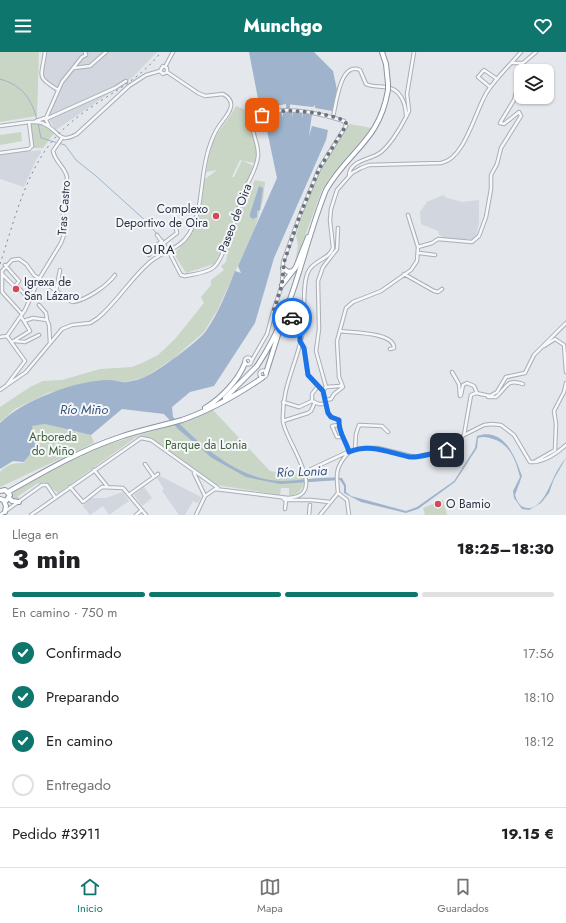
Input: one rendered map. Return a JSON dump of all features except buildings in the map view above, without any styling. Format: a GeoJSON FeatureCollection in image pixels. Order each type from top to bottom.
{"type":"FeatureCollection","features":[{"type":"Feature","properties":{"kind":"highway"},"geometry":{"type":"LineString","coordinates":[[282,285],[299,261],[326,190],[336,173],[365,143],[377,126],[384,111],[388,84],[382,52]]}},
{"type":"Feature","properties":{"kind":"highway"},"geometry":{"type":"LineString","coordinates":[[207,409],[234,390],[259,369],[282,322],[299,275],[320,207]]}},
{"type":"Feature","properties":{"kind":"highway"},"geometry":{"type":"LineString","coordinates":[[283,268],[287,272],[293,271]]}},
{"type":"Feature","properties":{"kind":"highway"},"geometry":{"type":"LineString","coordinates":[[259,369],[282,322]]}},
{"type":"Feature","properties":{"kind":"highway"},"geometry":{"type":"LineString","coordinates":[[196,414],[224,392],[247,364]]}},
{"type":"Feature","properties":{"kind":"highway"},"geometry":{"type":"LineString","coordinates":[[0,491],[3,490],[8,492],[64,461],[97,445],[121,436],[196,414],[243,391],[262,378]]}},
{"type":"Feature","properties":{"kind":"highway"},"geometry":{"type":"LineString","coordinates":[[8,492],[9,498],[12,501],[19,502]]}},
{"type":"Feature","properties":{"kind":"highway"},"geometry":{"type":"LineString","coordinates":[[5,512],[6,506],[2,500],[9,498]]}},
{"type":"Feature","properties":{"kind":"street"},"geometry":{"type":"LineString","coordinates":[[45,52],[41,77],[44,82],[58,90]]}},
{"type":"Feature","properties":{"kind":"street"},"geometry":{"type":"LineString","coordinates":[[44,121],[58,90],[72,69],[86,55],[85,52]]}},
{"type":"Feature","properties":{"kind":"street"},"geometry":{"type":"LineString","coordinates":[[72,69],[90,66],[106,52]]}},
{"type":"Feature","properties":{"kind":"street"},"geometry":{"type":"LineString","coordinates":[[160,71],[161,67],[165,66],[174,52]]}},
{"type":"Feature","properties":{"kind":"street"},"geometry":{"type":"LineString","coordinates":[[333,252],[331,209],[337,190],[349,176],[358,169],[369,165],[441,164],[448,162],[460,148],[490,87],[521,52]]}},
{"type":"Feature","properties":{"kind":"street"},"geometry":{"type":"LineString","coordinates":[[512,62],[520,64],[528,61],[536,52]]}},
{"type":"Feature","properties":{"kind":"street"},"geometry":{"type":"LineString","coordinates":[[349,176],[350,170],[354,166],[382,151],[406,117],[409,111],[407,94],[413,53]]}},
{"type":"Feature","properties":{"kind":"street"},"geometry":{"type":"LineString","coordinates":[[165,66],[168,69],[167,72]]}},
{"type":"Feature","properties":{"kind":"street"},"geometry":{"type":"LineString","coordinates":[[247,364],[252,361],[265,338],[271,323],[273,311],[282,285],[283,268],[291,239],[319,169],[346,126],[344,121],[333,117],[342,79],[347,72],[355,69],[360,70],[366,84],[388,87],[398,93],[404,100],[406,117]]}},
{"type":"Feature","properties":{"kind":"street"},"geometry":{"type":"LineString","coordinates":[[490,87],[478,77],[484,70],[497,79]]}},
{"type":"Feature","properties":{"kind":"street"},"geometry":{"type":"LineString","coordinates":[[0,390],[26,372],[64,328],[72,325],[90,323],[98,318],[151,262],[180,244],[189,233],[199,206],[205,157],[214,136],[229,114],[232,106],[230,100],[223,94],[205,96],[198,93],[167,72],[163,74],[160,71],[152,72],[136,82],[71,138],[62,138],[44,121]]}},
{"type":"Feature","properties":{"kind":"street"},"geometry":{"type":"LineString","coordinates":[[0,126],[44,121],[115,88],[126,81]]}},
{"type":"Feature","properties":{"kind":"street"},"geometry":{"type":"LineString","coordinates":[[418,246],[432,244],[438,239],[472,242],[479,236],[486,217],[491,189],[490,175],[497,164],[501,148],[521,116],[519,112],[504,124],[500,123],[514,100]]}},
{"type":"Feature","properties":{"kind":"street","name":"Paseo de Oira"},"geometry":{"type":"LineString","coordinates":[[169,252],[181,275],[185,276],[212,269],[216,265],[224,250],[245,190],[257,163],[258,146],[252,126],[252,120],[262,115],[283,111],[295,111],[333,117]]}},
{"type":"Feature","properties":{"kind":"street"},"geometry":{"type":"LineString","coordinates":[[0,153],[29,149],[32,146],[28,122]]}},
{"type":"Feature","properties":{"kind":"street","name":"Tras Castro"},"geometry":{"type":"LineString","coordinates":[[39,279],[50,263],[64,235],[63,215],[67,177],[66,172],[58,163],[53,151],[62,138]]}},
{"type":"Feature","properties":{"kind":"street"},"geometry":{"type":"LineString","coordinates":[[283,402],[299,407],[313,401],[326,402],[331,399],[334,394],[341,390],[343,385],[339,377],[340,368],[337,356],[337,341],[346,308],[353,302],[381,291],[411,270],[417,261],[419,253],[418,246],[408,215]]}},
{"type":"Feature","properties":{"kind":"street"},"geometry":{"type":"LineString","coordinates":[[149,256],[153,248],[177,233],[174,224]]}},
{"type":"Feature","properties":{"kind":"street"},"geometry":{"type":"LineString","coordinates":[[326,387],[316,351],[319,329],[318,281],[323,267],[333,252],[337,249],[338,228]]}},
{"type":"Feature","properties":{"kind":"street"},"geometry":{"type":"LineString","coordinates":[[157,236],[169,252]]}},
{"type":"Feature","properties":{"kind":"street"},"geometry":{"type":"LineString","coordinates":[[31,515],[136,440],[143,438],[151,440],[213,486],[283,498],[298,496],[303,492],[306,484],[305,472],[286,437],[283,422],[283,402],[301,336],[304,313],[305,280],[308,271],[313,264],[333,252]]}},
{"type":"Feature","properties":{"kind":"street"},"geometry":{"type":"LineString","coordinates":[[419,253],[435,255]]}},
{"type":"Feature","properties":{"kind":"street"},"geometry":{"type":"LineString","coordinates":[[13,342],[30,331],[22,315],[2,292],[2,274],[5,266],[16,258],[26,264],[31,272],[67,300],[75,302],[86,298],[109,283],[115,275]]}},
{"type":"Feature","properties":{"kind":"street"},"geometry":{"type":"LineString","coordinates":[[5,266],[19,281],[16,285]]}},
{"type":"Feature","properties":{"kind":"street"},"geometry":{"type":"LineString","coordinates":[[56,291],[60,270]]}},
{"type":"Feature","properties":{"kind":"street"},"geometry":{"type":"LineString","coordinates":[[2,274],[30,299]]}},
{"type":"Feature","properties":{"kind":"street"},"geometry":{"type":"LineString","coordinates":[[404,274],[434,291],[438,292],[442,289]]}},
{"type":"Feature","properties":{"kind":"street"},"geometry":{"type":"LineString","coordinates":[[0,337],[8,336],[22,315],[39,279]]}},
{"type":"Feature","properties":{"kind":"street"},"geometry":{"type":"LineString","coordinates":[[271,323],[278,314],[278,298]]}},
{"type":"Feature","properties":{"kind":"street"},"geometry":{"type":"LineString","coordinates":[[39,305],[46,313],[49,325],[50,343]]}},
{"type":"Feature","properties":{"kind":"street"},"geometry":{"type":"LineString","coordinates":[[273,311],[279,309]]}},
{"type":"Feature","properties":{"kind":"street"},"geometry":{"type":"LineString","coordinates":[[279,309],[283,314]]}},
{"type":"Feature","properties":{"kind":"street"},"geometry":{"type":"LineString","coordinates":[[273,311],[278,314],[300,319],[303,323]]}},
{"type":"Feature","properties":{"kind":"street"},"geometry":{"type":"LineString","coordinates":[[298,325],[304,313]]}},
{"type":"Feature","properties":{"kind":"street"},"geometry":{"type":"LineString","coordinates":[[288,316],[298,325],[301,336]]}},
{"type":"Feature","properties":{"kind":"street"},"geometry":{"type":"LineString","coordinates":[[24,320],[32,318],[47,320]]}},
{"type":"Feature","properties":{"kind":"street"},"geometry":{"type":"LineString","coordinates":[[298,325],[303,323]]}},
{"type":"Feature","properties":{"kind":"street"},"geometry":{"type":"LineString","coordinates":[[485,396],[490,396],[497,392],[506,377],[525,373],[532,358],[566,323]]}},
{"type":"Feature","properties":{"kind":"street"},"geometry":{"type":"LineString","coordinates":[[340,331],[364,332],[375,336],[387,337],[392,340],[395,345],[394,348],[390,349]]}},
{"type":"Feature","properties":{"kind":"street"},"geometry":{"type":"LineString","coordinates":[[13,342],[24,342],[39,335]]}},
{"type":"Feature","properties":{"kind":"street"},"geometry":{"type":"LineString","coordinates":[[6,386],[25,361],[8,336]]}},
{"type":"Feature","properties":{"kind":"street"},"geometry":{"type":"LineString","coordinates":[[541,348],[555,339],[563,342],[566,372]]}},
{"type":"Feature","properties":{"kind":"street"},"geometry":{"type":"LineString","coordinates":[[300,341],[304,348],[308,375],[323,391],[328,413],[331,417],[339,420],[338,425],[350,451]]}},
{"type":"Feature","properties":{"kind":"street"},"geometry":{"type":"LineString","coordinates":[[247,364],[246,358],[257,350]]}},
{"type":"Feature","properties":{"kind":"street"},"geometry":{"type":"LineString","coordinates":[[249,357],[266,377],[262,378],[259,374],[259,369]]}},
{"type":"Feature","properties":{"kind":"street"},"geometry":{"type":"LineString","coordinates":[[247,364],[259,369]]}},
{"type":"Feature","properties":{"kind":"street"},"geometry":{"type":"LineString","coordinates":[[452,372],[459,384],[460,396],[463,385],[467,383],[474,386],[478,394]]}},
{"type":"Feature","properties":{"kind":"street"},"geometry":{"type":"LineString","coordinates":[[464,436],[469,415],[470,396],[478,394],[492,398],[496,397],[509,382],[516,381],[524,384]]}},
{"type":"Feature","properties":{"kind":"street"},"geometry":{"type":"LineString","coordinates":[[534,462],[535,460],[555,450],[556,424],[554,411],[564,392],[566,383]]}},
{"type":"Feature","properties":{"kind":"street"},"geometry":{"type":"LineString","coordinates":[[323,391],[326,387],[340,386],[342,384]]}},
{"type":"Feature","properties":{"kind":"street"},"geometry":{"type":"LineString","coordinates":[[283,422],[311,411],[313,401],[312,394],[318,386]]}},
{"type":"Feature","properties":{"kind":"street"},"geometry":{"type":"LineString","coordinates":[[338,425],[332,426],[334,433],[337,437],[344,437]]}},
{"type":"Feature","properties":{"kind":"street"},"geometry":{"type":"LineString","coordinates":[[355,450],[356,434],[359,425],[382,426],[388,432]]}},
{"type":"Feature","properties":{"kind":"street"},"geometry":{"type":"LineString","coordinates":[[305,472],[350,451],[365,448],[378,448],[415,457],[447,450],[464,436],[484,425],[501,425],[514,435],[528,459],[534,462],[547,458],[566,445]]}},
{"type":"Feature","properties":{"kind":"street"},"geometry":{"type":"LineString","coordinates":[[349,515],[347,500],[338,492],[336,472],[342,460],[350,451]]}},
{"type":"Feature","properties":{"kind":"street"},"geometry":{"type":"LineString","coordinates":[[145,464],[154,477]]}},
{"type":"Feature","properties":{"kind":"street"},"geometry":{"type":"LineString","coordinates":[[94,470],[107,486]]}},
{"type":"Feature","properties":{"kind":"street"},"geometry":{"type":"LineString","coordinates":[[192,471],[205,496]]}},
{"type":"Feature","properties":{"kind":"street"},"geometry":{"type":"LineString","coordinates":[[130,494],[158,474]]}},
{"type":"Feature","properties":{"kind":"street"},"geometry":{"type":"LineString","coordinates":[[199,482],[202,478]]}},
{"type":"Feature","properties":{"kind":"street"},"geometry":{"type":"LineString","coordinates":[[0,515],[44,485],[48,486],[55,497]]}},
{"type":"Feature","properties":{"kind":"street"},"geometry":{"type":"LineString","coordinates":[[70,487],[83,502],[101,488],[107,486],[123,488],[130,494],[146,515]]}},
{"type":"Feature","properties":{"kind":"street"},"geometry":{"type":"LineString","coordinates":[[196,515],[205,496],[212,490],[224,489]]}},
{"type":"Feature","properties":{"kind":"street"},"geometry":{"type":"LineString","coordinates":[[320,515],[338,492]]}},
{"type":"Feature","properties":{"kind":"street"},"geometry":{"type":"LineString","coordinates":[[283,498],[286,500],[330,502]]}},
{"type":"Feature","properties":{"kind":"street"},"geometry":{"type":"LineString","coordinates":[[285,508],[286,500]]}},
{"type":"Feature","properties":{"kind":"street"},"geometry":{"type":"LineString","coordinates":[[308,515],[310,505]]}},
{"type":"Feature","properties":{"kind":"street"},"geometry":{"type":"LineString","coordinates":[[136,515],[142,510]]}},
{"type":"Feature","properties":{"kind":"shaded area"},"geometry":{"type":"Polygon","coordinates":[[[43,52],[157,52],[133,77],[56,130],[50,121],[49,114],[56,92],[40,79],[43,52]]]}},
{"type":"Feature","properties":{"kind":"shaded area"},"geometry":{"type":"Polygon","coordinates":[[[41,150],[41,153],[36,160],[24,187],[0,179],[0,155],[41,150]]]}},
{"type":"Feature","properties":{"kind":"shaded area"},"geometry":{"type":"Polygon","coordinates":[[[443,195],[447,198],[462,202],[479,200],[479,222],[476,236],[472,239],[447,239],[439,235],[438,231],[421,224],[420,212],[427,202],[443,195]]]}},
{"type":"Feature","properties":{"kind":"shaded area"},"geometry":{"type":"Polygon","coordinates":[[[160,476],[201,497],[198,503],[193,501],[185,515],[179,515],[162,491],[164,489],[157,478],[160,476]]]}},
{"type":"Feature","properties":{"kind":"shaded area"},"geometry":{"type":"Polygon","coordinates":[[[144,487],[152,498],[142,506],[134,495],[144,487]]]}},
{"type":"Feature","properties":{"kind":"shaded area"},"geometry":{"type":"Polygon","coordinates":[[[123,492],[129,501],[109,515],[103,506],[90,515],[83,506],[91,498],[106,498],[123,492]]]}},
{"type":"Feature","properties":{"kind":"green space"},"geometry":{"type":"Polygon","coordinates":[[[0,52],[39,52],[37,116],[0,122],[0,52]]]}},
{"type":"Feature","properties":{"kind":"green space","name":"Complexo Deportivo de Oira"},"geometry":{"type":"Polygon","coordinates":[[[236,106],[251,112],[257,138],[256,157],[254,163],[243,161],[253,166],[222,250],[214,264],[186,273],[174,254],[194,228],[202,203],[204,180],[217,170],[206,172],[212,146],[217,134],[236,106]],[[240,160],[232,177],[234,177],[242,160],[240,160]]]}},
{"type":"Feature","properties":{"kind":"green space"},"geometry":{"type":"Polygon","coordinates":[[[29,122],[43,123],[55,132],[43,148],[30,148],[32,146],[29,122]]]}},
{"type":"Feature","properties":{"kind":"green space"},"geometry":{"type":"Polygon","coordinates":[[[349,124],[372,128],[331,176],[322,190],[295,263],[298,245],[296,235],[310,191],[318,172],[349,124]]]}},
{"type":"Feature","properties":{"kind":"green space"},"geometry":{"type":"Polygon","coordinates":[[[21,132],[22,141],[0,145],[0,135],[21,132]]]}},
{"type":"Feature","properties":{"kind":"green space"},"geometry":{"type":"Polygon","coordinates":[[[255,180],[265,182],[263,200],[255,228],[218,309],[204,332],[174,358],[145,377],[126,382],[102,381],[48,393],[15,409],[0,422],[0,407],[30,387],[43,381],[62,380],[100,369],[132,367],[158,355],[175,339],[204,303],[201,297],[211,285],[211,280],[224,270],[221,266],[226,262],[227,255],[225,254],[242,207],[245,207],[249,198],[246,197],[255,180]]]}},
{"type":"Feature","properties":{"kind":"green space","name":"Parque da Lonia"},"geometry":{"type":"Polygon","coordinates":[[[213,410],[270,471],[291,475],[304,472],[303,484],[298,493],[289,496],[289,488],[281,488],[280,495],[217,485],[153,441],[143,436],[135,438],[58,493],[44,482],[38,483],[18,496],[19,499],[14,500],[11,496],[14,491],[45,473],[99,447],[187,421],[213,410]]]}},
{"type":"Feature","properties":{"kind":"green space","name":"Arboreda do Miño"},"geometry":{"type":"Polygon","coordinates":[[[45,424],[91,435],[94,443],[0,487],[0,472],[11,464],[24,463],[36,447],[31,426],[45,424]]]}},
{"type":"Feature","properties":{"kind":"green space","name":"O Bamio"},"geometry":{"type":"Polygon","coordinates":[[[443,500],[447,515],[425,515],[423,508],[443,500]]]}},
{"type":"Feature","properties":{"kind":"water"},"geometry":{"type":"Polygon","coordinates":[[[249,52],[314,52],[333,71],[337,90],[332,111],[315,108],[315,105],[313,107],[286,104],[260,109],[249,52]]]}},
{"type":"Feature","properties":{"kind":"water","name":"Río Miño"},"geometry":{"type":"Polygon","coordinates":[[[281,112],[283,117],[283,112],[292,112],[293,117],[293,112],[302,113],[302,118],[303,113],[312,114],[309,136],[312,126],[328,130],[326,140],[274,258],[255,323],[214,386],[190,392],[172,407],[173,417],[208,450],[222,460],[250,475],[281,481],[342,478],[346,485],[346,492],[351,496],[406,511],[417,507],[454,481],[475,448],[477,436],[486,434],[501,439],[512,452],[522,476],[515,495],[520,505],[523,507],[534,507],[539,503],[546,493],[558,469],[566,458],[554,479],[549,493],[541,503],[529,510],[522,509],[514,498],[513,491],[520,477],[514,459],[504,445],[499,441],[487,437],[478,438],[477,448],[455,482],[418,509],[406,513],[361,502],[344,493],[344,486],[340,480],[280,484],[246,477],[212,458],[178,429],[164,414],[122,409],[91,435],[45,424],[32,426],[36,447],[24,462],[13,461],[0,469],[0,423],[10,415],[36,399],[82,383],[109,380],[125,382],[134,381],[145,377],[177,356],[206,331],[219,309],[235,271],[241,273],[238,266],[277,178],[264,116],[271,114],[274,118],[273,113],[281,112]]]}},
{"type":"Feature","properties":{"kind":"water"},"geometry":{"type":"Polygon","coordinates":[[[259,186],[263,188],[260,210],[257,211],[257,217],[253,219],[250,217],[250,214],[259,186]]]}},
{"type":"Feature","properties":{"kind":"waterway"},"geometry":{"type":"LineString","coordinates":[[0,79],[14,85],[25,94],[29,99],[37,120]]}},
{"type":"Feature","properties":{"kind":"waterway","name":"Río Miño"},"geometry":{"type":"LineString","coordinates":[[288,100],[288,117]]}},
{"type":"Feature","properties":{"kind":"waterway"},"geometry":{"type":"LineString","coordinates":[[38,123],[41,138],[65,145],[76,160],[148,223],[157,234]]}},
{"type":"Feature","properties":{"kind":"railway"},"geometry":{"type":"LineString","coordinates":[[0,264],[25,189],[33,171],[54,139],[80,115],[140,74],[161,52]]}},
{"type":"Feature","properties":{"kind":"way so far"},"geometry":{"type":"LineString","coordinates":[[262,115],[283,111],[306,112],[333,117],[346,123],[346,126],[319,169],[300,215],[284,262],[281,290],[273,312],[276,315],[283,314],[292,318]]}},
{"type":"Feature","properties":{"kind":"place","name":"Complexo Deportivo de Oira"},"geometry":{"type":"Point","coordinates":[216,216]}},
{"type":"Feature","properties":{"kind":"place","name":"Igrexa de San Lázaro"},"geometry":{"type":"Point","coordinates":[16,289]}},
{"type":"Feature","properties":{"kind":"place","name":"O Bamio"},"geometry":{"type":"Point","coordinates":[438,504]}},
{"type":"Feature","properties":{"kind":"district","name":"OIRA"},"geometry":{"type":"Point","coordinates":[159,249]}},
{"type":"Feature","properties":{"kind":"route"},"geometry":{"type":"LineString","coordinates":[[292,318],[300,329],[300,341],[304,348],[308,375],[323,391],[328,413],[331,417],[339,420],[338,427],[346,442],[349,452],[352,450],[365,448],[378,448],[415,457],[432,452],[447,450]]}},
{"type":"Feature","properties":{"kind":"water label","name":"Río Lonia"},"geometry":{"type":"Point","coordinates":[302,471]}}]}
